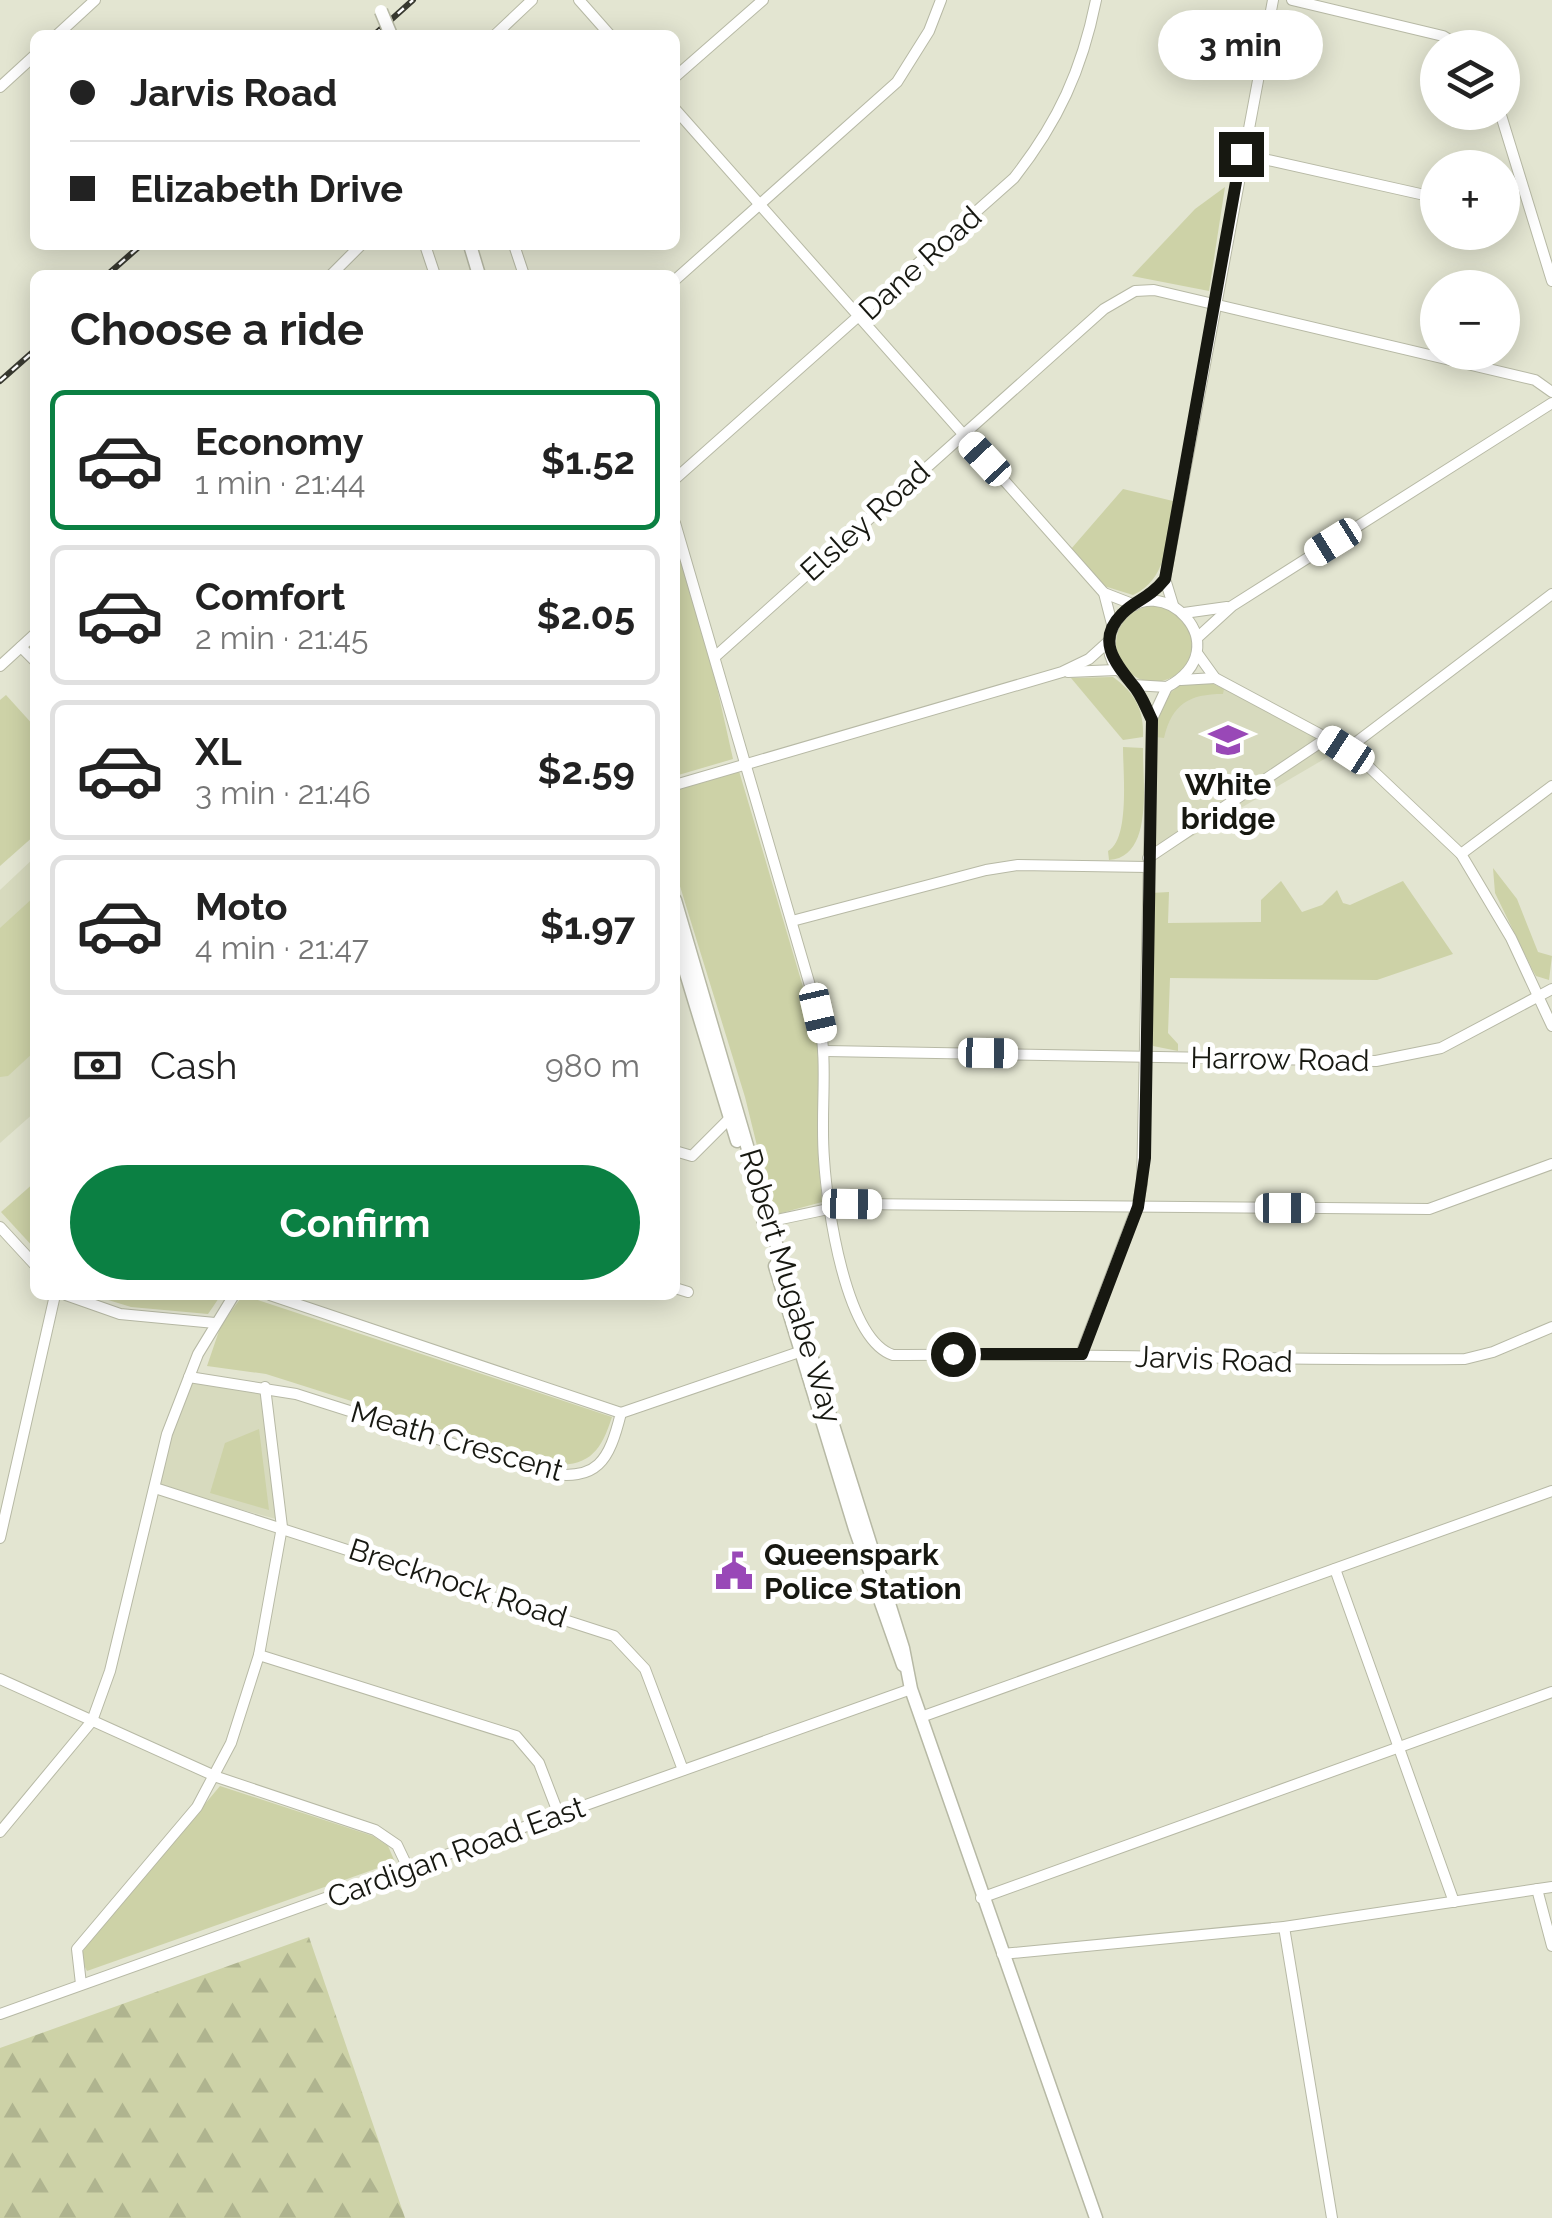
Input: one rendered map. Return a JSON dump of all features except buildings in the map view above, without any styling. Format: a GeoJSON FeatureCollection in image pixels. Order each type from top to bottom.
{"type":"FeatureCollection","features":[{"type":"Feature","properties":{"kind":"main road"},"geometry":{"type":"LineString","coordinates":[[379,6],[388,30]]}},
{"type":"Feature","properties":{"kind":"main road","name":"Robert Mugabe Way"},"geometry":{"type":"LineString","coordinates":[[680,918],[765,1222]]}},
{"type":"Feature","properties":{"kind":"main road","name":"Robert Mugabe Way"},"geometry":{"type":"LineString","coordinates":[[680,953],[806,1350],[877,1598],[1096,2218]]}},
{"type":"Feature","properties":{"kind":"street"},"geometry":{"type":"LineString","coordinates":[[62,30],[95,0]]}},
{"type":"Feature","properties":{"kind":"street"},"geometry":{"type":"LineString","coordinates":[[501,30],[532,0]]}},
{"type":"Feature","properties":{"kind":"street"},"geometry":{"type":"LineString","coordinates":[[579,0],[606,30]]}},
{"type":"Feature","properties":{"kind":"street"},"geometry":{"type":"LineString","coordinates":[[680,73],[763,0]]}},
{"type":"Feature","properties":{"kind":"street"},"geometry":{"type":"LineString","coordinates":[[680,275],[897,82],[929,31],[941,0]]}},
{"type":"Feature","properties":{"kind":"street","name":"Dane Road"},"geometry":{"type":"LineString","coordinates":[[680,475],[1014,178],[1048,134],[1076,80],[1096,0]]}},
{"type":"Feature","properties":{"kind":"street"},"geometry":{"type":"LineString","coordinates":[[1173,605],[1165,579],[1241,154],[1273,0]]}},
{"type":"Feature","properties":{"kind":"street"},"geometry":{"type":"LineString","coordinates":[[1292,0],[1420,31]]}},
{"type":"Feature","properties":{"kind":"street"},"geometry":{"type":"LineString","coordinates":[[0,86],[30,59]]}},
{"type":"Feature","properties":{"kind":"street"},"geometry":{"type":"LineString","coordinates":[[680,114],[1104,593],[1134,605]]}},
{"type":"Feature","properties":{"kind":"street"},"geometry":{"type":"LineString","coordinates":[[1506,130],[1552,281]]}},
{"type":"Feature","properties":{"kind":"street"},"geometry":{"type":"LineString","coordinates":[[1241,154],[1420,194]]}},
{"type":"Feature","properties":{"kind":"street"},"geometry":{"type":"LineString","coordinates":[[336,270],[357,250]]}},
{"type":"Feature","properties":{"kind":"street","name":"Elsley Road"},"geometry":{"type":"LineString","coordinates":[[717,654],[1125,295],[1154,290],[1217,304],[1535,380],[1552,392]]}},
{"type":"Feature","properties":{"kind":"street"},"geometry":{"type":"LineString","coordinates":[[1197,638],[1232,606],[1552,403]]}},
{"type":"Feature","properties":{"kind":"street","name":"Jarvis Road"},"geometry":{"type":"LineString","coordinates":[[680,539],[717,654],[744,765],[792,921],[826,1051],[823,1154],[828,1206],[862,1329],[882,1352],[1082,1354],[1262,1362],[1464,1359],[1493,1352],[1552,1326]]}},
{"type":"Feature","properties":{"kind":"street"},"geometry":{"type":"LineString","coordinates":[[1147,601],[1165,579]]}},
{"type":"Feature","properties":{"kind":"street"},"geometry":{"type":"LineString","coordinates":[[1104,593],[1116,670],[1133,684],[1152,720]]}},
{"type":"Feature","properties":{"kind":"street"},"geometry":{"type":"LineString","coordinates":[[1346,750],[1552,594]]}},
{"type":"Feature","properties":{"kind":"street"},"geometry":{"type":"LineString","coordinates":[[1112,628],[1134,605],[1147,601],[1173,605],[1184,613],[1197,638],[1197,653],[1180,680]]}},
{"type":"Feature","properties":{"kind":"street"},"geometry":{"type":"LineString","coordinates":[[1184,613],[1232,606]]}},
{"type":"Feature","properties":{"kind":"street"},"geometry":{"type":"LineString","coordinates":[[0,666],[30,639]]}},
{"type":"Feature","properties":{"kind":"street"},"geometry":{"type":"LineString","coordinates":[[680,784],[1062,672],[1089,659],[1109,641]]}},
{"type":"Feature","properties":{"kind":"street"},"geometry":{"type":"LineString","coordinates":[[22,647],[30,656]]}},
{"type":"Feature","properties":{"kind":"street"},"geometry":{"type":"LineString","coordinates":[[1197,653],[1215,678],[1346,750],[1414,805],[1461,854],[1485,890],[1552,1026]]}},
{"type":"Feature","properties":{"kind":"street"},"geometry":{"type":"LineString","coordinates":[[1062,672],[1116,670]]}},
{"type":"Feature","properties":{"kind":"street"},"geometry":{"type":"LineString","coordinates":[[1133,684],[1167,687],[1180,680],[1215,678]]}},
{"type":"Feature","properties":{"kind":"street"},"geometry":{"type":"LineString","coordinates":[[1082,1354],[1138,1207],[1145,1158],[1152,720],[1167,687]]}},
{"type":"Feature","properties":{"kind":"street"},"geometry":{"type":"LineString","coordinates":[[792,921],[986,870],[1018,865],[1148,862],[1326,738]]}},
{"type":"Feature","properties":{"kind":"street"},"geometry":{"type":"LineString","coordinates":[[1461,854],[1552,786]]}},
{"type":"Feature","properties":{"kind":"street","name":"Harrow Road"},"geometry":{"type":"LineString","coordinates":[[826,1051],[1400,1058],[1441,1048],[1540,998],[1552,988]]}},
{"type":"Feature","properties":{"kind":"street"},"geometry":{"type":"LineString","coordinates":[[680,1152],[692,1156],[730,1118]]}},
{"type":"Feature","properties":{"kind":"street"},"geometry":{"type":"LineString","coordinates":[[765,1222],[828,1206],[1429,1209],[1552,1164]]}},
{"type":"Feature","properties":{"kind":"street"},"geometry":{"type":"LineString","coordinates":[[0,1227],[30,1260]]}},
{"type":"Feature","properties":{"kind":"street"},"geometry":{"type":"LineString","coordinates":[[680,1290],[688,1292]]}},
{"type":"Feature","properties":{"kind":"street"},"geometry":{"type":"LineString","coordinates":[[0,1538],[6,1476],[54,1300]]}},
{"type":"Feature","properties":{"kind":"street"},"geometry":{"type":"LineString","coordinates":[[80,1300],[120,1314],[215,1323]]}},
{"type":"Feature","properties":{"kind":"street"},"geometry":{"type":"LineString","coordinates":[[0,1832],[92,1720],[110,1671],[167,1434],[189,1377],[231,1300]]}},
{"type":"Feature","properties":{"kind":"street"},"geometry":{"type":"LineString","coordinates":[[285,1300],[621,1413],[806,1350]]}},
{"type":"Feature","properties":{"kind":"street","name":"Meath Crescent"},"geometry":{"type":"LineString","coordinates":[[189,1377],[264,1387],[563,1476],[591,1470],[601,1463],[609,1453],[621,1413]]}},
{"type":"Feature","properties":{"kind":"street"},"geometry":{"type":"LineString","coordinates":[[81,1984],[75,1956],[82,1942],[197,1807],[217,1777],[259,1655],[282,1526],[264,1387]]}},
{"type":"Feature","properties":{"kind":"street","name":"Brecknock Road"},"geometry":{"type":"LineString","coordinates":[[155,1488],[614,1636],[645,1670],[683,1770]]}},
{"type":"Feature","properties":{"kind":"street"},"geometry":{"type":"LineString","coordinates":[[921,1717],[1552,1492]]}},
{"type":"Feature","properties":{"kind":"street"},"geometry":{"type":"LineString","coordinates":[[1335,1569],[1454,1902]]}},
{"type":"Feature","properties":{"kind":"street"},"geometry":{"type":"LineString","coordinates":[[259,1655],[516,1736],[539,1763],[559,1815]]}},
{"type":"Feature","properties":{"kind":"street"},"geometry":{"type":"LineString","coordinates":[[0,1679],[217,1777],[375,1830],[392,1839],[408,1868]]}},
{"type":"Feature","properties":{"kind":"street","name":"Cardigan Road East"},"geometry":{"type":"LineString","coordinates":[[0,2014],[911,1689]]}},
{"type":"Feature","properties":{"kind":"street"},"geometry":{"type":"LineString","coordinates":[[981,1898],[1552,1692]]}},
{"type":"Feature","properties":{"kind":"street"},"geometry":{"type":"LineString","coordinates":[[1002,1954],[1284,1927],[1552,1887]]}},
{"type":"Feature","properties":{"kind":"street"},"geometry":{"type":"LineString","coordinates":[[1537,1889],[1552,1946]]}},
{"type":"Feature","properties":{"kind":"street"},"geometry":{"type":"LineString","coordinates":[[1284,1927],[1332,2218]]}},
{"type":"Feature","properties":{"kind":"shaded area"},"geometry":{"type":"Polygon","coordinates":[[[1215,681],[1338,751],[1152,860],[1154,720],[1168,688],[1180,682],[1215,681]]]}},
{"type":"Feature","properties":{"kind":"shaded area"},"geometry":{"type":"Polygon","coordinates":[[[30,862],[30,1116],[0,1143],[0,890],[30,862]]]}},
{"type":"Feature","properties":{"kind":"shaded area"},"geometry":{"type":"Polygon","coordinates":[[[190,1379],[262,1389],[276,1519],[157,1487],[169,1434],[190,1379]]]}},
{"type":"Feature","properties":{"kind":"green space"},"geometry":{"type":"Polygon","coordinates":[[[1225,187],[1209,291],[1132,276],[1195,209],[1225,187]]]}},
{"type":"Feature","properties":{"kind":"green space"},"geometry":{"type":"Polygon","coordinates":[[[1123,489],[1173,501],[1160,567],[1145,588],[1133,595],[1104,586],[1071,549],[1123,489]]]}},
{"type":"Feature","properties":{"kind":"green space"},"geometry":{"type":"Polygon","coordinates":[[[680,557],[710,656],[733,759],[680,775],[680,557]]]}},
{"type":"Feature","properties":{"kind":"green space"},"geometry":{"type":"Polygon","coordinates":[[[1154,606],[1181,617],[1192,644],[1181,671],[1154,682],[1127,671],[1116,644],[1127,617],[1154,606]]]}},
{"type":"Feature","properties":{"kind":"green space"},"geometry":{"type":"Polygon","coordinates":[[[1113,677],[1137,703],[1143,737],[1123,740],[1071,678],[1113,677]]]}},
{"type":"Feature","properties":{"kind":"green space"},"geometry":{"type":"Polygon","coordinates":[[[1183,684],[1213,684],[1224,689],[1223,694],[1184,703],[1172,717],[1164,738],[1156,737],[1162,706],[1170,693],[1183,684]]]}},
{"type":"Feature","properties":{"kind":"green space"},"geometry":{"type":"Polygon","coordinates":[[[6,695],[30,721],[30,839],[0,866],[0,700],[6,695]]]}},
{"type":"Feature","properties":{"kind":"green space"},"geometry":{"type":"Polygon","coordinates":[[[1123,747],[1143,748],[1143,814],[1134,846],[1124,856],[1109,860],[1108,851],[1120,834],[1122,820],[1123,747]]]}},
{"type":"Feature","properties":{"kind":"green space"},"geometry":{"type":"Polygon","coordinates":[[[739,771],[822,1051],[818,1154],[822,1202],[774,1215],[745,1097],[680,886],[680,789],[739,771]]]}},
{"type":"Feature","properties":{"kind":"green space"},"geometry":{"type":"Polygon","coordinates":[[[1493,868],[1517,899],[1538,952],[1552,956],[1549,980],[1536,976],[1532,969],[1495,893],[1493,868]]]}},
{"type":"Feature","properties":{"kind":"green space"},"geometry":{"type":"Polygon","coordinates":[[[1281,881],[1302,912],[1322,905],[1337,890],[1343,903],[1350,905],[1403,881],[1453,954],[1377,980],[1170,978],[1168,1033],[1178,1044],[1178,1051],[1153,1046],[1149,1037],[1151,893],[1169,892],[1168,923],[1261,922],[1261,900],[1281,881]]]}},
{"type":"Feature","properties":{"kind":"green space"},"geometry":{"type":"Polygon","coordinates":[[[30,901],[30,1056],[8,1076],[0,1077],[0,928],[30,901]]]}},
{"type":"Feature","properties":{"kind":"green space"},"geometry":{"type":"Polygon","coordinates":[[[30,1186],[30,1244],[1,1212],[30,1186]]]}},
{"type":"Feature","properties":{"kind":"green space"},"geometry":{"type":"Polygon","coordinates":[[[108,1300],[218,1300],[208,1314],[131,1307],[108,1300]]]}},
{"type":"Feature","properties":{"kind":"green space"},"geometry":{"type":"Polygon","coordinates":[[[239,1300],[258,1300],[612,1417],[592,1454],[576,1463],[553,1465],[266,1374],[207,1366],[221,1325],[239,1300]]]}},
{"type":"Feature","properties":{"kind":"green space"},"geometry":{"type":"Polygon","coordinates":[[[259,1429],[269,1510],[210,1493],[225,1443],[259,1429]]]}},
{"type":"Feature","properties":{"kind":"green space"},"geometry":{"type":"Polygon","coordinates":[[[220,1786],[373,1836],[388,1846],[395,1862],[87,1971],[81,1960],[84,1948],[220,1786]]]}},
{"type":"Feature","properties":{"kind":"green space"},"geometry":{"type":"Polygon","coordinates":[[[309,1937],[405,2218],[0,2218],[0,2048],[309,1937]]]}},
{"type":"Feature","properties":{"kind":"railway"},"geometry":{"type":"LineString","coordinates":[[380,30],[413,0]]}},
{"type":"Feature","properties":{"kind":"railway"},"geometry":{"type":"LineString","coordinates":[[113,270],[135,250]]}},
{"type":"Feature","properties":{"kind":"railway"},"geometry":{"type":"LineString","coordinates":[[0,381],[30,354]]}},
{"type":"Feature","properties":{"kind":"place","name":"White bridge"},"geometry":{"type":"Point","coordinates":[1228,740]}},
{"type":"Feature","properties":{"kind":"place","name":"Queenspark Police Station"},"geometry":{"type":"Point","coordinates":[734,1571]}},
{"type":"Feature","properties":{"kind":"route"},"geometry":{"type":"LineString","coordinates":[[953,1354],[1082,1354],[1138,1207],[1145,1158],[1152,720],[1133,684],[1116,670],[1109,641],[1122,614],[1147,601],[1165,579],[1241,154]]}}]}
